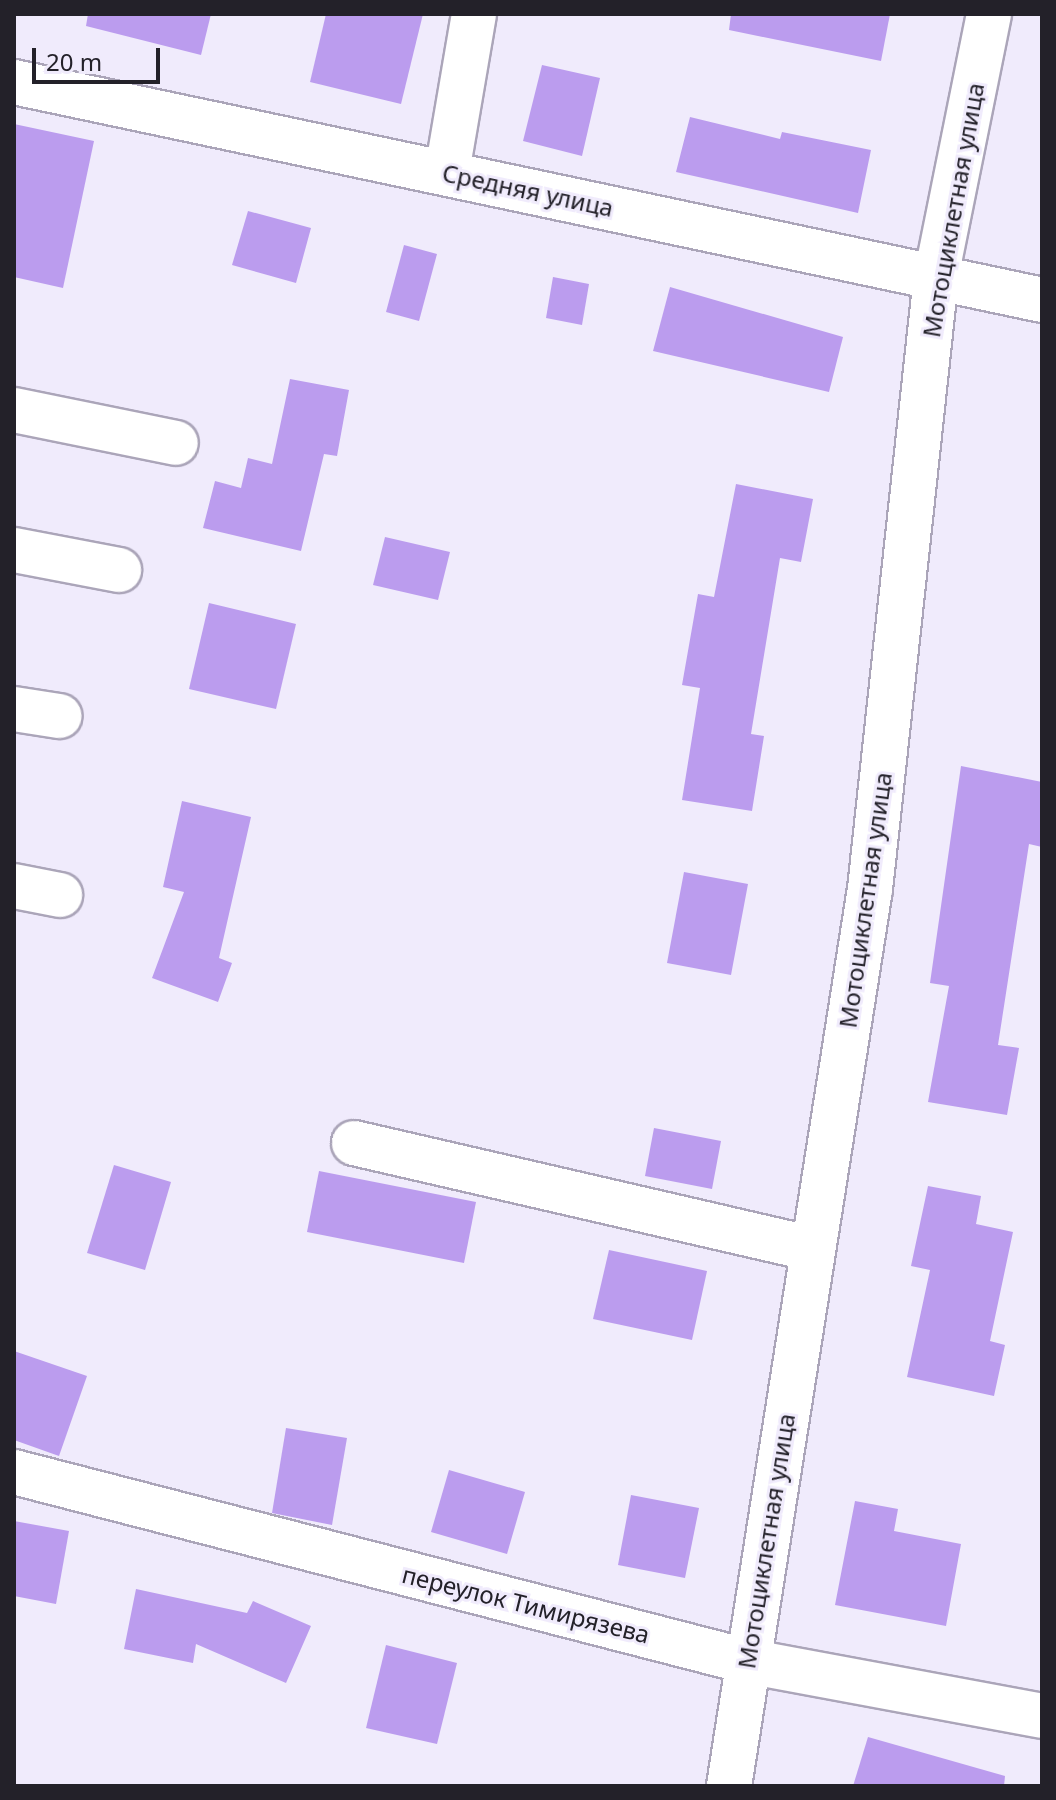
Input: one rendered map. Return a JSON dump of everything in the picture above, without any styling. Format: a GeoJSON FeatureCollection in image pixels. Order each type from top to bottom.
{"type":"FeatureCollection","features":[{"type":"Feature","properties":{"kind":"street"},"geometry":{"type":"LineString","coordinates":[[447,172],[474,14]]}},
{"type":"Feature","properties":{"kind":"street","name":"Мотоциклетная улица"},"geometry":{"type":"LineString","coordinates":[[729,1786],[746,1661],[870,889],[936,277],[989,14]]}},
{"type":"Feature","properties":{"kind":"street","name":"Средняя улица"},"geometry":{"type":"LineString","coordinates":[[14,82],[1042,300]]}},
{"type":"Feature","properties":{"kind":"street"},"geometry":{"type":"LineString","coordinates":[[14,410],[176,443]]}},
{"type":"Feature","properties":{"kind":"street"},"geometry":{"type":"LineString","coordinates":[[14,550],[119,570]]}},
{"type":"Feature","properties":{"kind":"street"},"geometry":{"type":"LineString","coordinates":[[14,709],[59,716]]}},
{"type":"Feature","properties":{"kind":"street"},"geometry":{"type":"LineString","coordinates":[[14,886],[60,895]]}},
{"type":"Feature","properties":{"kind":"street"},"geometry":{"type":"LineString","coordinates":[[354,1143],[812,1249]]}},
{"type":"Feature","properties":{"kind":"street","name":"переулок Тимирязева"},"geometry":{"type":"LineString","coordinates":[[14,1472],[746,1661],[1042,1716]]}},
{"type":"Feature","properties":{"kind":"building"},"geometry":{"type":"Polygon","coordinates":[[[88,14],[211,14],[201,55],[86,26],[88,14]]]}},
{"type":"Feature","properties":{"kind":"building"},"geometry":{"type":"Polygon","coordinates":[[[326,14],[423,14],[401,104],[310,82],[326,14]]]}},
{"type":"Feature","properties":{"kind":"building"},"geometry":{"type":"Polygon","coordinates":[[[731,14],[890,14],[881,61],[729,30],[731,14]]]}},
{"type":"Feature","properties":{"kind":"building"},"geometry":{"type":"Polygon","coordinates":[[[542,65],[600,78],[582,156],[523,141],[542,65]]]}},
{"type":"Feature","properties":{"kind":"building"},"geometry":{"type":"Polygon","coordinates":[[[690,117],[780,139],[782,132],[871,150],[858,213],[676,172],[690,117]]]}},
{"type":"Feature","properties":{"kind":"building"},"geometry":{"type":"Polygon","coordinates":[[[14,124],[94,141],[63,288],[14,277],[14,124]]]}},
{"type":"Feature","properties":{"kind":"building"},"geometry":{"type":"Polygon","coordinates":[[[248,211],[311,228],[296,283],[232,265],[248,211]]]}},
{"type":"Feature","properties":{"kind":"building"},"geometry":{"type":"Polygon","coordinates":[[[404,245],[437,254],[419,321],[386,312],[404,245]]]}},
{"type":"Feature","properties":{"kind":"building"},"geometry":{"type":"Polygon","coordinates":[[[553,277],[589,284],[582,325],[546,318],[553,277]]]}},
{"type":"Feature","properties":{"kind":"building"},"geometry":{"type":"Polygon","coordinates":[[[670,287],[843,337],[829,392],[653,351],[670,287]]]}},
{"type":"Feature","properties":{"kind":"building"},"geometry":{"type":"Polygon","coordinates":[[[290,379],[349,390],[337,456],[324,454],[301,551],[203,528],[215,481],[241,488],[248,458],[272,464],[290,379]]]}},
{"type":"Feature","properties":{"kind":"building"},"geometry":{"type":"Polygon","coordinates":[[[736,484],[813,499],[801,562],[780,558],[751,734],[764,736],[752,811],[682,800],[700,688],[682,685],[698,594],[714,597],[736,484]]]}},
{"type":"Feature","properties":{"kind":"building"},"geometry":{"type":"Polygon","coordinates":[[[385,537],[450,552],[438,600],[373,585],[385,537]]]}},
{"type":"Feature","properties":{"kind":"building"},"geometry":{"type":"Polygon","coordinates":[[[209,603],[296,624],[276,709],[189,689],[209,603]]]}},
{"type":"Feature","properties":{"kind":"building"},"geometry":{"type":"Polygon","coordinates":[[[961,766],[1042,782],[1042,847],[1029,844],[998,1045],[1019,1048],[1007,1115],[928,1102],[949,986],[930,983],[961,766]]]}},
{"type":"Feature","properties":{"kind":"building"},"geometry":{"type":"Polygon","coordinates":[[[182,801],[251,817],[219,958],[232,963],[218,1002],[152,978],[184,892],[163,887],[182,801]]]}},
{"type":"Feature","properties":{"kind":"building"},"geometry":{"type":"Polygon","coordinates":[[[684,872],[748,884],[731,975],[667,963],[684,872]]]}},
{"type":"Feature","properties":{"kind":"building"},"geometry":{"type":"Polygon","coordinates":[[[654,1128],[721,1141],[712,1189],[645,1176],[654,1128]]]}},
{"type":"Feature","properties":{"kind":"building"},"geometry":{"type":"Polygon","coordinates":[[[114,1165],[171,1182],[145,1270],[87,1253],[114,1165]]]}},
{"type":"Feature","properties":{"kind":"building"},"geometry":{"type":"Polygon","coordinates":[[[319,1171],[476,1202],[464,1263],[307,1232],[319,1171]]]}},
{"type":"Feature","properties":{"kind":"building"},"geometry":{"type":"Polygon","coordinates":[[[928,1186],[981,1196],[976,1224],[1013,1232],[990,1341],[1005,1345],[994,1396],[907,1377],[930,1270],[911,1266],[928,1186]]]}},
{"type":"Feature","properties":{"kind":"building"},"geometry":{"type":"Polygon","coordinates":[[[609,1250],[707,1271],[692,1340],[593,1319],[609,1250]]]}},
{"type":"Feature","properties":{"kind":"building"},"geometry":{"type":"Polygon","coordinates":[[[14,1351],[87,1376],[59,1456],[14,1440],[14,1351]]]}},
{"type":"Feature","properties":{"kind":"building"},"geometry":{"type":"Polygon","coordinates":[[[286,1428],[347,1438],[332,1525],[272,1513],[286,1428]]]}},
{"type":"Feature","properties":{"kind":"building"},"geometry":{"type":"Polygon","coordinates":[[[449,1470],[525,1492],[507,1554],[431,1532],[449,1470]]]}},
{"type":"Feature","properties":{"kind":"building"},"geometry":{"type":"Polygon","coordinates":[[[631,1495],[699,1508],[685,1578],[618,1565],[631,1495]]]}},
{"type":"Feature","properties":{"kind":"building"},"geometry":{"type":"Polygon","coordinates":[[[855,1501],[898,1509],[894,1531],[961,1544],[946,1626],[835,1605],[855,1501]]]}},
{"type":"Feature","properties":{"kind":"building"},"geometry":{"type":"Polygon","coordinates":[[[14,1521],[69,1531],[56,1604],[14,1596],[14,1521]]]}},
{"type":"Feature","properties":{"kind":"building"},"geometry":{"type":"Polygon","coordinates":[[[136,1589],[247,1613],[253,1601],[311,1626],[286,1683],[196,1644],[193,1663],[124,1649],[136,1589]]]}},
{"type":"Feature","properties":{"kind":"building"},"geometry":{"type":"Polygon","coordinates":[[[386,1645],[457,1663],[437,1744],[366,1728],[386,1645]]]}},
{"type":"Feature","properties":{"kind":"building"},"geometry":{"type":"Polygon","coordinates":[[[868,1737],[1005,1776],[1004,1786],[853,1786],[868,1737]]]}}]}
